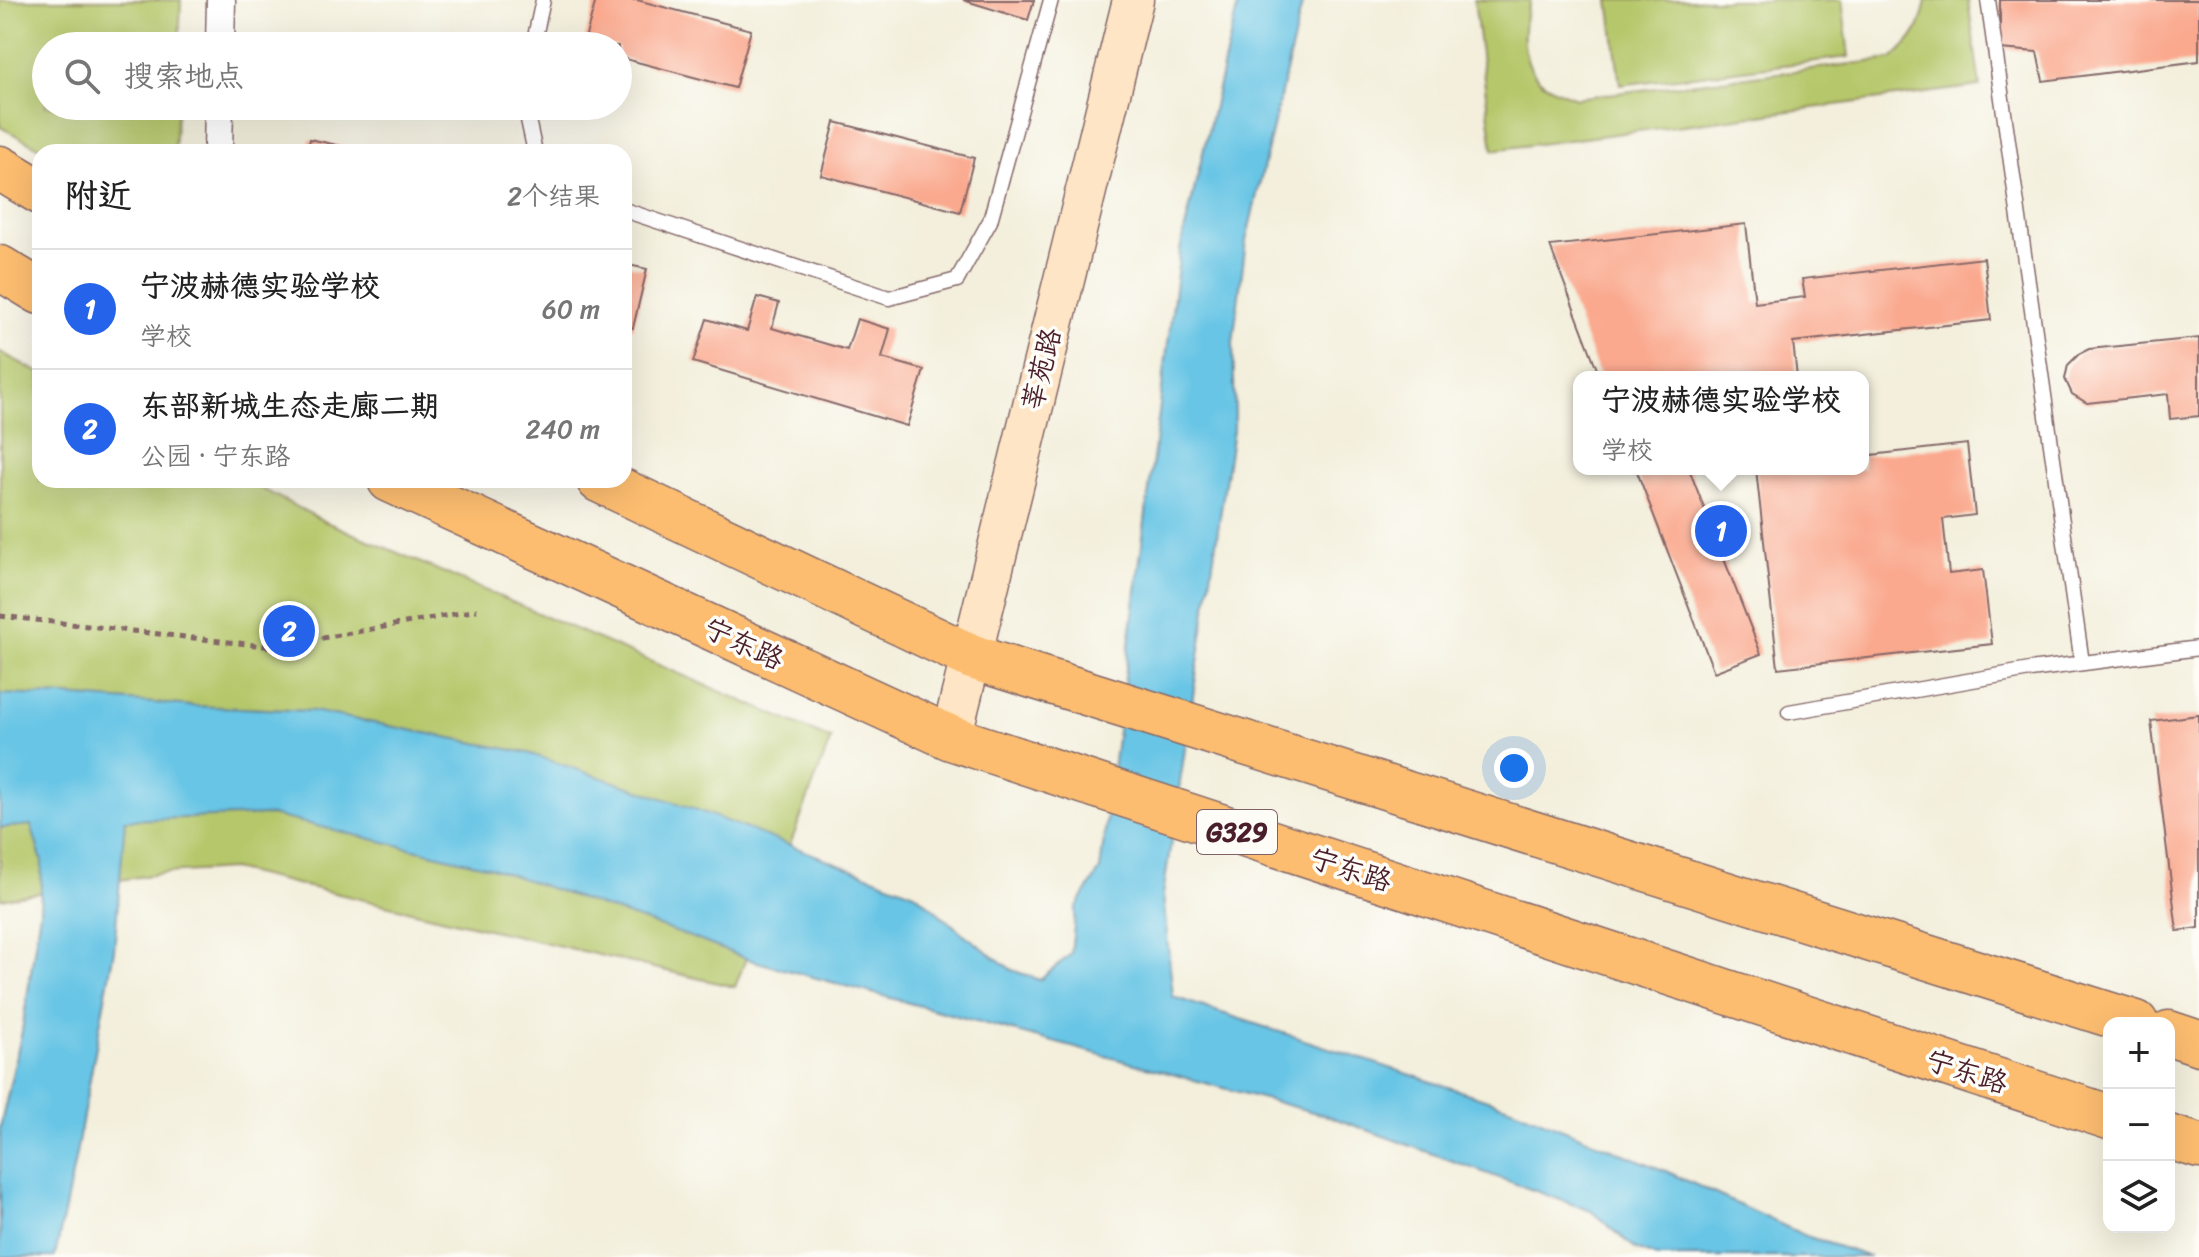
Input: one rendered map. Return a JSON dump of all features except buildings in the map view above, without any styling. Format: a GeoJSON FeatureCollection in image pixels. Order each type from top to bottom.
{"type":"FeatureCollection","features":[{"type":"Feature","properties":{"kind":"main road"},"geometry":{"type":"LineString","coordinates":[[0,168],[32,187]]}},
{"type":"Feature","properties":{"kind":"main road"},"geometry":{"type":"LineString","coordinates":[[0,268],[32,287]]}},
{"type":"Feature","properties":{"kind":"main road","name":"宁东路"},"geometry":{"type":"LineString","coordinates":[[407,488],[951,738],[2103,1115]]}},
{"type":"Feature","properties":{"kind":"main road"},"geometry":{"type":"LineString","coordinates":[[616,488],[972,657],[2117,1017]]}},
{"type":"Feature","properties":{"kind":"main road"},"geometry":{"type":"LineString","coordinates":[[2175,1035],[2199,1043]]}},
{"type":"Feature","properties":{"kind":"main road"},"geometry":{"type":"LineString","coordinates":[[2175,1139],[2199,1146]]}},
{"type":"Feature","properties":{"kind":"street"},"geometry":{"type":"LineString","coordinates":[[220,32],[221,0]]}},
{"type":"Feature","properties":{"kind":"street","name":"莘苑路"},"geometry":{"type":"LineString","coordinates":[[951,738],[1133,0]]}},
{"type":"Feature","properties":{"kind":"street"},"geometry":{"type":"LineString","coordinates":[[218,144],[219,120]]}},
{"type":"Feature","properties":{"kind":"lane"},"geometry":{"type":"LineString","coordinates":[[536,32],[543,0]]}},
{"type":"Feature","properties":{"kind":"lane"},"geometry":{"type":"LineString","coordinates":[[632,213],[889,298],[957,280],[990,221],[1051,0]]}},
{"type":"Feature","properties":{"kind":"lane"},"geometry":{"type":"LineString","coordinates":[[1988,0],[2082,663]]}},
{"type":"Feature","properties":{"kind":"lane"},"geometry":{"type":"LineString","coordinates":[[528,120],[533,144]]}},
{"type":"Feature","properties":{"kind":"lane"},"geometry":{"type":"LineString","coordinates":[[1789,712],[2030,670],[2199,648]]}},
{"type":"Feature","properties":{"kind":"path"},"geometry":{"type":"LineString","coordinates":[[0,616],[273,647],[477,610]]}},
{"type":"Feature","properties":{"kind":"green space"},"geometry":{"type":"Polygon","coordinates":[[[0,0],[181,0],[180,32],[32,32],[32,120],[176,120],[175,144],[33,144],[0,127],[0,0]]]}},
{"type":"Feature","properties":{"kind":"green space"},"geometry":{"type":"Polygon","coordinates":[[[1474,0],[1531,0],[1524,39],[1531,68],[1544,83],[1576,98],[1892,59],[1915,33],[1926,0],[1968,0],[1980,86],[1493,150],[1474,0]]]}},
{"type":"Feature","properties":{"kind":"green space"},"geometry":{"type":"Polygon","coordinates":[[[1609,0],[1842,0],[1849,57],[1620,85],[1609,0]]]}},
{"type":"Feature","properties":{"kind":"green space"},"geometry":{"type":"Polygon","coordinates":[[[0,352],[32,369],[32,488],[260,488],[326,522],[831,739],[735,987],[232,869],[164,873],[0,899],[0,352]]]}},
{"type":"Feature","properties":{"kind":"water"},"geometry":{"type":"Polygon","coordinates":[[[1239,0],[1303,0],[1246,241],[1233,342],[1235,417],[1163,895],[1173,997],[1509,1107],[1668,1172],[1806,1236],[1870,1257],[1657,1257],[1636,1249],[1591,1211],[1331,1117],[750,960],[489,867],[271,815],[125,820],[114,950],[55,1257],[0,1257],[0,1128],[22,1031],[40,911],[42,862],[31,825],[0,828],[0,694],[313,711],[528,753],[692,808],[915,893],[1012,970],[1040,980],[1071,954],[1076,908],[1100,870],[1180,250],[1239,0]]]}},
{"type":"Feature","properties":{"kind":"place","name":"宁波赫德实验学校"},"geometry":{"type":"Point","coordinates":[1721,531]}},
{"type":"Feature","properties":{"kind":"place","name":"东部新城生态走廊二期"},"geometry":{"type":"Point","coordinates":[289,631]}}]}
